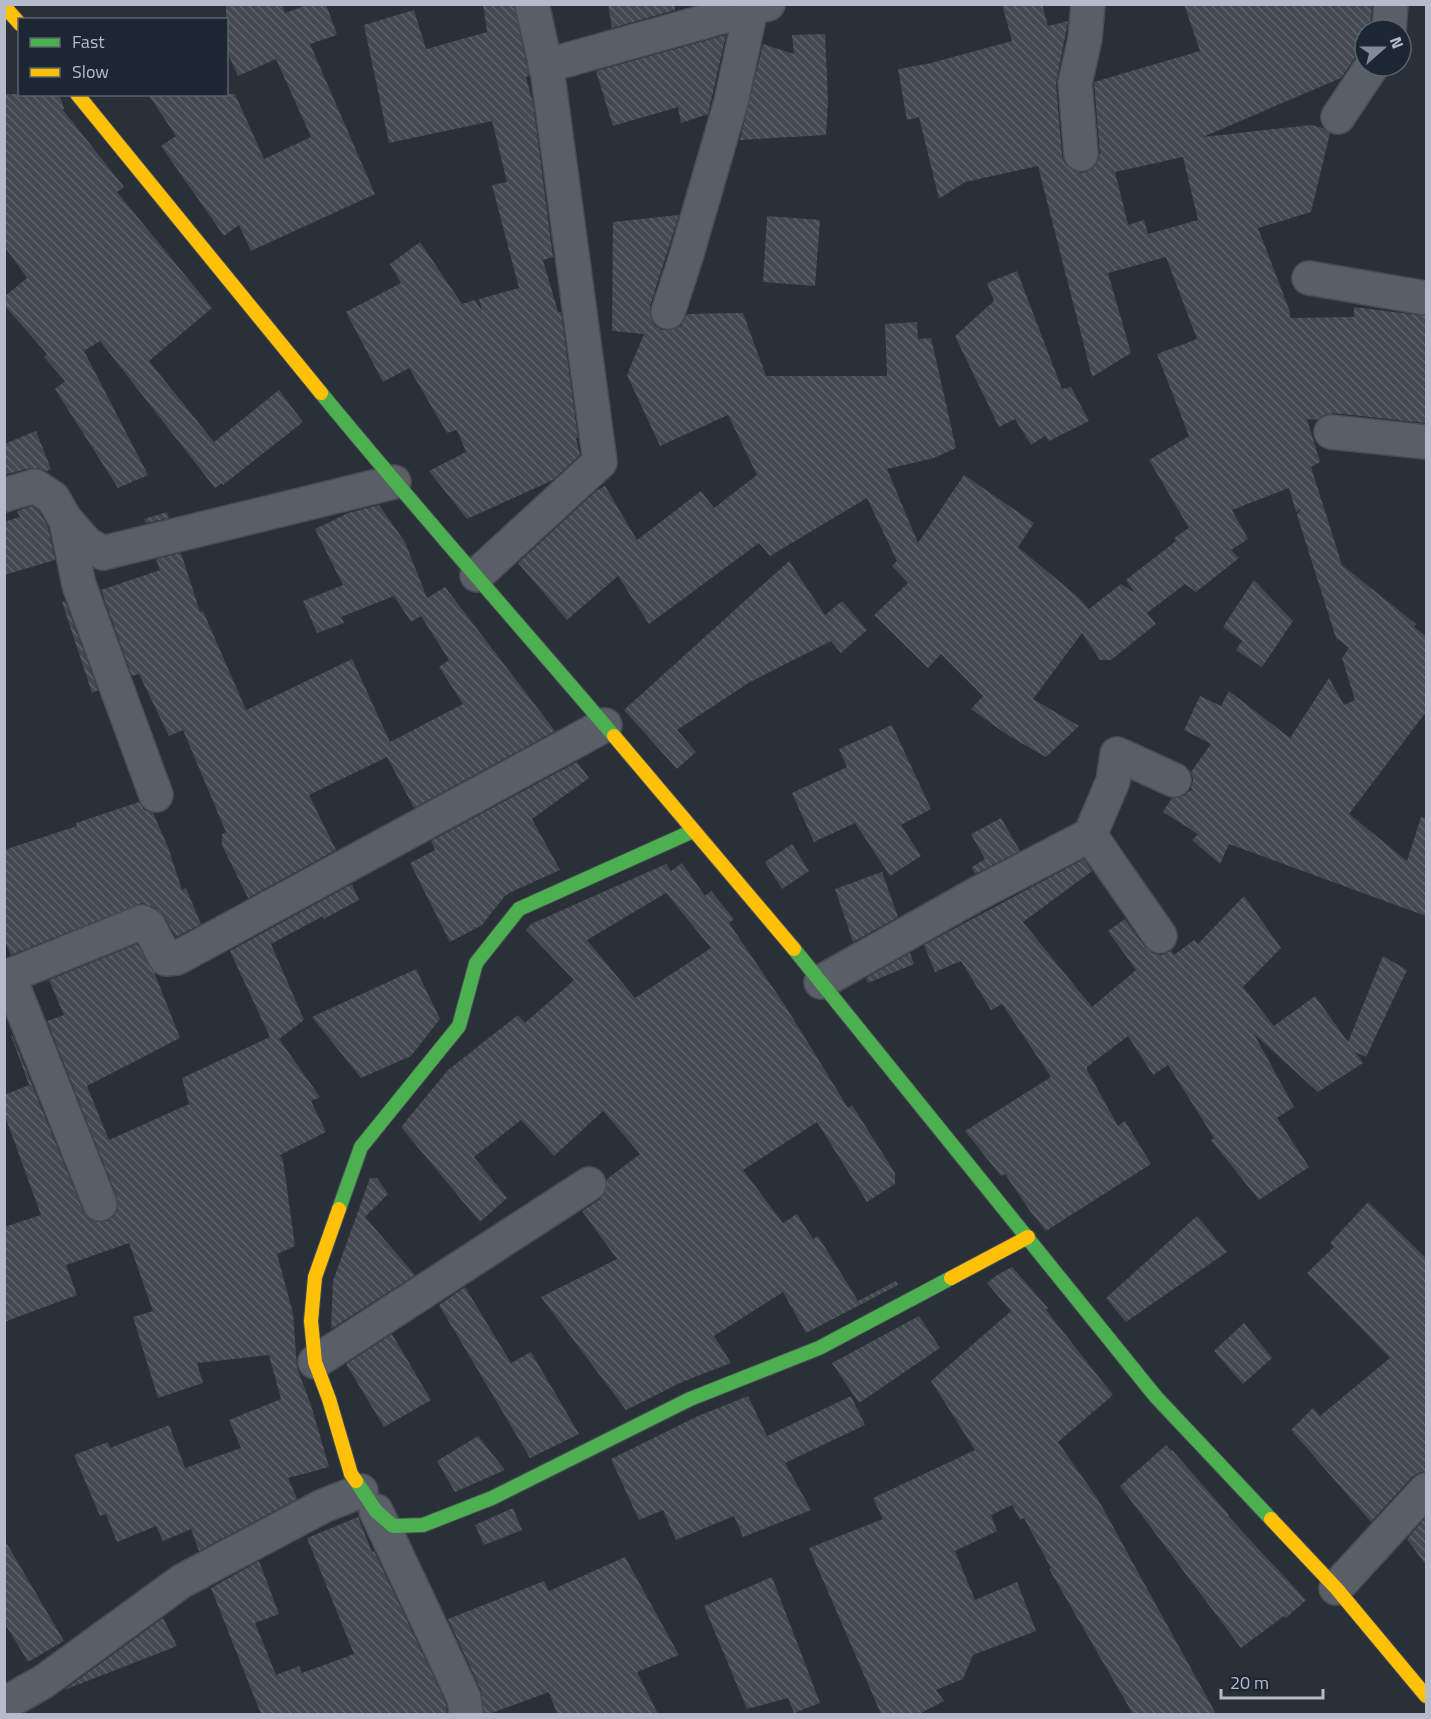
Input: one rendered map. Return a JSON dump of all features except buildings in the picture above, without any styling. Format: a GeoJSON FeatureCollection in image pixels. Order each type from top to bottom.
{"type":"FeatureCollection","features":[{"type":"Feature","properties":{"kind":"street"},"geometry":{"type":"LineString","coordinates":[[477,575],[600,462],[545,66],[532,4]]}},
{"type":"Feature","properties":{"kind":"street"},"geometry":{"type":"LineString","coordinates":[[1081,154],[1075,83],[1085,39],[1088,4]]}},
{"type":"Feature","properties":{"kind":"street"},"geometry":{"type":"LineString","coordinates":[[4,6],[18,22]]}},
{"type":"Feature","properties":{"kind":"street"},"geometry":{"type":"LineString","coordinates":[[545,66],[757,6]]}},
{"type":"Feature","properties":{"kind":"street"},"geometry":{"type":"LineString","coordinates":[[668,312],[686,257],[757,6]]}},
{"type":"Feature","properties":{"kind":"street"},"geometry":{"type":"LineString","coordinates":[[1338,117],[1364,78]]}},
{"type":"Feature","properties":{"kind":"street"},"geometry":{"type":"LineString","coordinates":[[79,96],[394,482],[477,575],[821,982],[1156,1396],[1336,1588],[1426,1696]]}},
{"type":"Feature","properties":{"kind":"street"},"geometry":{"type":"LineString","coordinates":[[1309,278],[1426,298]]}},
{"type":"Feature","properties":{"kind":"street"},"geometry":{"type":"LineString","coordinates":[[1331,432],[1426,442]]}},
{"type":"Feature","properties":{"kind":"street"},"geometry":{"type":"LineString","coordinates":[[4,495],[35,486],[53,498],[65,519],[87,544],[103,553],[394,482]]}},
{"type":"Feature","properties":{"kind":"street"},"geometry":{"type":"LineString","coordinates":[[65,519],[79,585],[156,795]]}},
{"type":"Feature","properties":{"kind":"street"},"geometry":{"type":"LineString","coordinates":[[99,1204],[7,977],[142,922],[148,925],[166,959],[177,958],[605,726]]}},
{"type":"Feature","properties":{"kind":"street"},"geometry":{"type":"LineString","coordinates":[[821,982],[975,895],[1090,835],[1113,781],[1117,754],[1174,780]]}},
{"type":"Feature","properties":{"kind":"street"},"geometry":{"type":"LineString","coordinates":[[466,1714],[464,1698],[368,1501],[351,1474],[315,1362],[311,1321],[315,1277],[362,1147],[459,1026],[476,963],[519,909],[693,831]]}},
{"type":"Feature","properties":{"kind":"street"},"geometry":{"type":"LineString","coordinates":[[1090,835],[1160,936]]}},
{"type":"Feature","properties":{"kind":"street"},"geometry":{"type":"LineString","coordinates":[[315,1362],[589,1184]]}},
{"type":"Feature","properties":{"kind":"street"},"geometry":{"type":"LineString","coordinates":[[368,1501],[393,1526],[423,1525],[492,1498],[690,1399],[819,1348],[1028,1237]]}},
{"type":"Feature","properties":{"kind":"street"},"geometry":{"type":"LineString","coordinates":[[1336,1588],[1426,1490]]}},
{"type":"Feature","properties":{"kind":"street"},"geometry":{"type":"LineString","coordinates":[[4,1704],[43,1682],[182,1581],[323,1506],[368,1501]]}},
{"type":"Feature","properties":{"kind":"traffic: fast"},"geometry":{"type":"LineString","coordinates":[[321,393],[614,736]]}},
{"type":"Feature","properties":{"kind":"traffic: fast"},"geometry":{"type":"LineString","coordinates":[[339,1209],[361,1147],[459,1026],[476,963],[519,909],[693,831]]}},
{"type":"Feature","properties":{"kind":"traffic: fast"},"geometry":{"type":"LineString","coordinates":[[794,949],[1156,1397],[1271,1519]]}},
{"type":"Feature","properties":{"kind":"traffic: fast"},"geometry":{"type":"LineString","coordinates":[[356,1481],[376,1511],[393,1526],[423,1525],[492,1498],[690,1399],[819,1348],[951,1278]]}},
{"type":"Feature","properties":{"kind":"traffic: slow"},"geometry":{"type":"LineString","coordinates":[[4,6],[18,22]]}},
{"type":"Feature","properties":{"kind":"traffic: slow"},"geometry":{"type":"LineString","coordinates":[[79,96],[321,393]]}},
{"type":"Feature","properties":{"kind":"traffic: slow"},"geometry":{"type":"LineString","coordinates":[[614,736],[794,949]]}},
{"type":"Feature","properties":{"kind":"traffic: slow"},"geometry":{"type":"LineString","coordinates":[[339,1209],[315,1277],[311,1321],[315,1362],[329,1399],[351,1474],[356,1481]]}},
{"type":"Feature","properties":{"kind":"traffic: slow"},"geometry":{"type":"LineString","coordinates":[[951,1278],[1028,1237]]}},
{"type":"Feature","properties":{"kind":"traffic: slow"},"geometry":{"type":"LineString","coordinates":[[1271,1519],[1336,1588],[1426,1696]]}}]}
